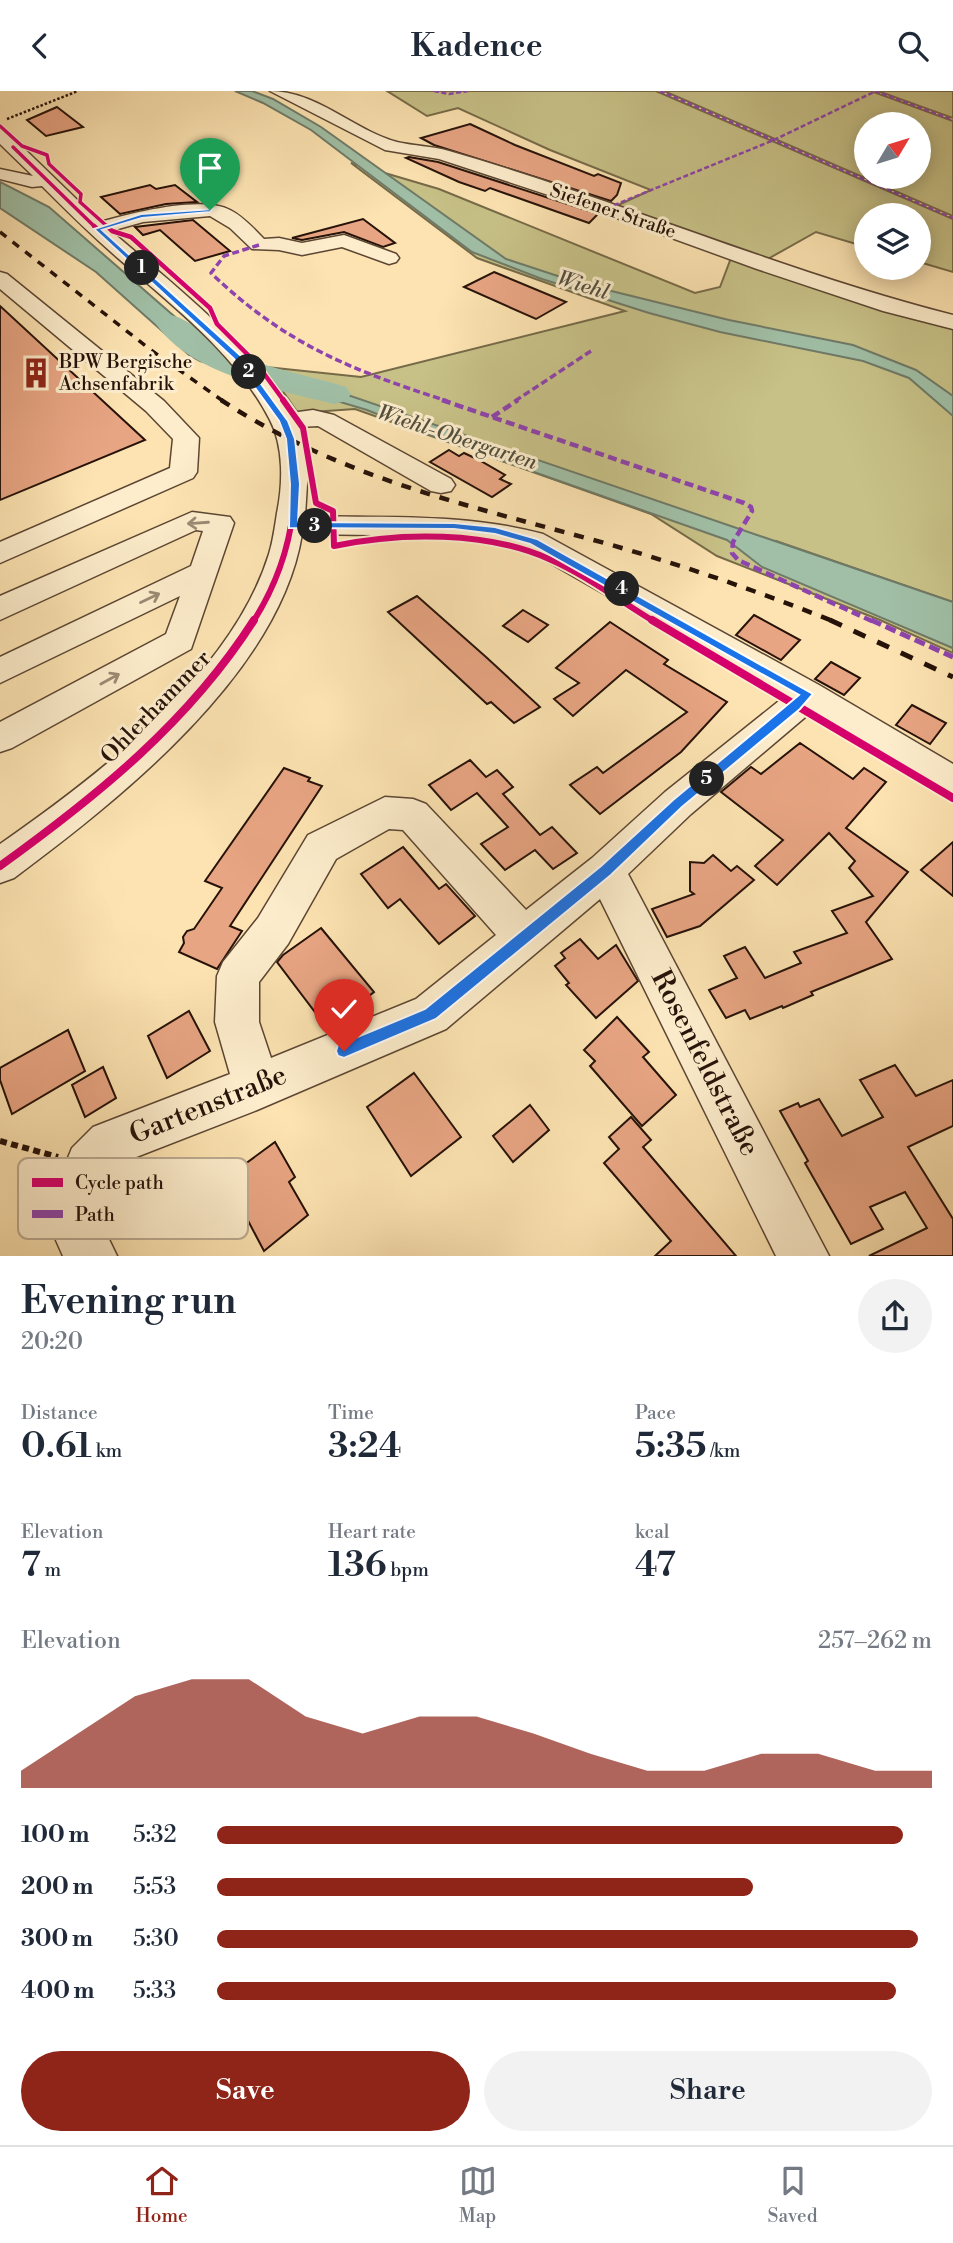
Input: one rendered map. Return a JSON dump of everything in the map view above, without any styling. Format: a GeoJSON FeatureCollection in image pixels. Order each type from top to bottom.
{"type":"FeatureCollection","features":[{"type":"Feature","properties":{"kind":"street","name":"Siefener Straße"},"geometry":{"type":"LineString","coordinates":[[278,91],[391,146],[442,154],[607,208],[789,273],[891,306],[953,322]]}},
{"type":"Feature","properties":{"kind":"street"},"geometry":{"type":"LineString","coordinates":[[0,135],[97,229],[141,216],[210,210],[221,212],[233,220],[259,245],[279,244],[302,249],[344,241],[389,258]]}},
{"type":"Feature","properties":{"kind":"street"},"geometry":{"type":"LineString","coordinates":[[0,174],[33,182],[48,180]]}},
{"type":"Feature","properties":{"kind":"street","name":"Ohlerhammer"},"geometry":{"type":"LineString","coordinates":[[0,866],[62,823],[123,771],[202,694],[245,638],[276,576],[293,525],[295,484],[290,439],[283,421],[254,377],[237,357],[97,229]]}},
{"type":"Feature","properties":{"kind":"street"},"geometry":{"type":"LineString","coordinates":[[0,278],[155,406],[186,438],[183,472],[0,553]]}},
{"type":"Feature","properties":{"kind":"street"},"geometry":{"type":"LineString","coordinates":[[283,421],[313,418],[325,420],[441,485]]}},
{"type":"Feature","properties":{"kind":"street"},"geometry":{"type":"LineString","coordinates":[[0,609],[192,521],[220,523],[180,641],[0,738]]}},
{"type":"Feature","properties":{"kind":"street"},"geometry":{"type":"LineString","coordinates":[[293,525],[454,526],[495,531],[533,541],[807,694],[953,782]]}},
{"type":"Feature","properties":{"kind":"street"},"geometry":{"type":"LineString","coordinates":[[0,671],[203,572]]}},
{"type":"Feature","properties":{"kind":"street","name":"Gartenstraße"},"geometry":{"type":"LineString","coordinates":[[96,1158],[110,1144],[257,1087],[430,1014],[606,870],[678,803],[807,694]]}},
{"type":"Feature","properties":{"kind":"street"},"geometry":{"type":"LineString","coordinates":[[257,1087],[237,1022],[238,976],[273,931],[322,847],[384,813],[413,815],[525,938]]}},
{"type":"Feature","properties":{"kind":"street","name":"Rosenfeldstraße"},"geometry":{"type":"LineString","coordinates":[[606,870],[803,1256]]}},
{"type":"Feature","properties":{"kind":"street"},"geometry":{"type":"LineString","coordinates":[[82,1239],[91,1256]]}},
{"type":"Feature","properties":{"kind":"path"},"geometry":{"type":"LineString","coordinates":[[0,122],[78,91]]}},
{"type":"Feature","properties":{"kind":"path"},"geometry":{"type":"LineString","coordinates":[[0,1141],[63,1158]]}},
{"type":"Feature","properties":{"kind":"shaded area"},"geometry":{"type":"Polygon","coordinates":[[[387,91],[656,91],[854,176],[854,189],[883,189],[916,203],[854,203],[854,243],[816,232],[766,260],[616,206],[651,190],[550,150],[458,108],[427,116],[387,91]]]}},
{"type":"Feature","properties":{"kind":"shaded area"},"geometry":{"type":"Polygon","coordinates":[[[664,91],[871,91],[928,112],[854,112],[854,173],[664,91]]]}},
{"type":"Feature","properties":{"kind":"shaded area"},"geometry":{"type":"Polygon","coordinates":[[[878,91],[953,91],[953,118],[878,91]]]}},
{"type":"Feature","properties":{"kind":"shaded area"},"geometry":{"type":"Polygon","coordinates":[[[931,113],[953,121],[953,216],[931,206],[931,203],[923,203],[891,189],[931,189],[931,113]]]}},
{"type":"Feature","properties":{"kind":"shaded area"},"geometry":{"type":"Polygon","coordinates":[[[351,163],[439,189],[695,293],[720,287],[731,258],[953,326],[953,602],[776,541],[762,566],[953,648],[953,653],[880,620],[717,556],[651,514],[355,409],[298,413],[266,367],[361,377],[625,311],[477,258],[351,163]]]}},
{"type":"Feature","properties":{"kind":"shaded area"},"geometry":{"type":"Polygon","coordinates":[[[931,210],[953,219],[953,272],[931,266],[931,210]]]}},
{"type":"Feature","properties":{"kind":"water","name":"Wiehl"},"geometry":{"type":"Polygon","coordinates":[[[235,91],[252,91],[273,99],[321,127],[506,259],[579,283],[729,320],[853,345],[916,370],[953,396],[953,416],[909,378],[863,361],[720,332],[649,313],[542,279],[472,252],[311,130],[263,103],[235,91]]]}},
{"type":"Feature","properties":{"kind":"water"},"geometry":{"type":"Polygon","coordinates":[[[0,182],[49,207],[213,350],[231,370],[189,355],[96,272],[0,208],[0,182]]]}},
{"type":"Feature","properties":{"kind":"water"},"geometry":{"type":"Polygon","coordinates":[[[266,367],[953,602],[953,648],[762,567],[727,540],[440,439],[367,410],[280,384],[266,367]]]}},
{"type":"Feature","properties":{"kind":"building"},"geometry":{"type":"Polygon","coordinates":[[[57,107],[83,127],[46,136],[27,120],[57,107]]]}},
{"type":"Feature","properties":{"kind":"building"},"geometry":{"type":"Polygon","coordinates":[[[470,124],[594,176],[598,174],[621,183],[617,195],[611,201],[434,145],[421,138],[470,124]]]}},
{"type":"Feature","properties":{"kind":"building"},"geometry":{"type":"Polygon","coordinates":[[[406,158],[438,162],[598,214],[589,223],[490,188],[485,191],[459,182],[406,158]]]}},
{"type":"Feature","properties":{"kind":"building"},"geometry":{"type":"Polygon","coordinates":[[[150,185],[156,189],[175,185],[197,202],[166,204],[120,214],[101,197],[150,185]]]}},
{"type":"Feature","properties":{"kind":"building"},"geometry":{"type":"Polygon","coordinates":[[[363,219],[395,243],[383,247],[344,232],[302,240],[292,238],[363,219]]]}},
{"type":"Feature","properties":{"kind":"building"},"geometry":{"type":"Polygon","coordinates":[[[193,220],[230,251],[195,261],[160,230],[143,235],[135,227],[193,220]]]}},
{"type":"Feature","properties":{"kind":"building"},"geometry":{"type":"Polygon","coordinates":[[[494,272],[566,302],[536,319],[464,287],[494,272]]]}},
{"type":"Feature","properties":{"kind":"building","name":"BPW Bergische Achsenfabrik"},"geometry":{"type":"Polygon","coordinates":[[[0,306],[145,440],[0,500],[0,306]]]}},
{"type":"Feature","properties":{"kind":"building"},"geometry":{"type":"Polygon","coordinates":[[[449,450],[459,456],[464,453],[479,460],[505,475],[500,479],[511,484],[492,497],[430,462],[449,450]]]}},
{"type":"Feature","properties":{"kind":"building"},"geometry":{"type":"Polygon","coordinates":[[[417,596],[540,707],[514,723],[491,702],[487,704],[388,612],[417,596]]]}},
{"type":"Feature","properties":{"kind":"building"},"geometry":{"type":"Polygon","coordinates":[[[523,610],[548,625],[528,642],[503,626],[523,610]]]}},
{"type":"Feature","properties":{"kind":"building"},"geometry":{"type":"Polygon","coordinates":[[[754,615],[800,640],[781,660],[736,635],[754,615]]]}},
{"type":"Feature","properties":{"kind":"building"},"geometry":{"type":"Polygon","coordinates":[[[610,622],[668,660],[664,664],[727,702],[681,752],[600,814],[570,785],[597,767],[603,773],[687,712],[626,670],[573,716],[554,699],[579,683],[556,668],[610,622]]]}},
{"type":"Feature","properties":{"kind":"building"},"geometry":{"type":"Polygon","coordinates":[[[831,662],[860,678],[844,695],[815,679],[831,662]]]}},
{"type":"Feature","properties":{"kind":"building"},"geometry":{"type":"Polygon","coordinates":[[[912,705],[946,723],[930,744],[896,725],[912,705]]]}},
{"type":"Feature","properties":{"kind":"building"},"geometry":{"type":"Polygon","coordinates":[[[800,743],[853,779],[864,768],[886,782],[846,828],[908,872],[866,922],[892,959],[811,992],[813,995],[783,1008],[782,1006],[750,1019],[745,1010],[726,1018],[709,990],[737,978],[724,956],[745,947],[765,978],[801,963],[794,952],[847,933],[832,911],[873,896],[849,868],[855,861],[829,833],[777,885],[755,866],[783,840],[721,792],[751,767],[761,774],[800,743]]]}},
{"type":"Feature","properties":{"kind":"building"},"geometry":{"type":"Polygon","coordinates":[[[470,760],[486,777],[497,770],[513,787],[503,794],[540,835],[552,827],[577,853],[553,869],[535,850],[505,870],[481,844],[508,827],[477,793],[451,810],[429,785],[470,760]]]}},
{"type":"Feature","properties":{"kind":"building"},"geometry":{"type":"Polygon","coordinates":[[[284,768],[322,786],[230,926],[242,931],[217,969],[179,952],[184,943],[183,937],[187,931],[194,929],[222,888],[205,881],[284,768]]]}},
{"type":"Feature","properties":{"kind":"building"},"geometry":{"type":"Polygon","coordinates":[[[953,842],[953,896],[921,870],[953,842]]]}},
{"type":"Feature","properties":{"kind":"building"},"geometry":{"type":"Polygon","coordinates":[[[403,847],[439,889],[446,884],[475,916],[439,944],[400,899],[388,908],[361,874],[403,847]]]}},
{"type":"Feature","properties":{"kind":"building"},"geometry":{"type":"Polygon","coordinates":[[[713,855],[731,871],[737,866],[754,880],[700,926],[667,937],[652,909],[694,894],[690,891],[690,862],[704,863],[713,855]]]}},
{"type":"Feature","properties":{"kind":"building"},"geometry":{"type":"Polygon","coordinates":[[[321,928],[374,992],[327,1028],[277,962],[321,928]]]}},
{"type":"Feature","properties":{"kind":"building"},"geometry":{"type":"Polygon","coordinates":[[[580,939],[598,959],[616,945],[638,981],[596,1018],[566,985],[569,983],[555,966],[565,958],[561,953],[580,939]]]}},
{"type":"Feature","properties":{"kind":"building"},"geometry":{"type":"Polygon","coordinates":[[[189,1011],[210,1051],[167,1078],[148,1036],[189,1011]]]}},
{"type":"Feature","properties":{"kind":"building"},"geometry":{"type":"Polygon","coordinates":[[[617,1017],[649,1052],[643,1057],[676,1095],[642,1126],[590,1066],[595,1061],[584,1050],[617,1017]]]}},
{"type":"Feature","properties":{"kind":"building"},"geometry":{"type":"Polygon","coordinates":[[[68,1030],[85,1071],[12,1114],[0,1080],[0,1068],[68,1030]]]}},
{"type":"Feature","properties":{"kind":"building"},"geometry":{"type":"Polygon","coordinates":[[[895,1065],[916,1096],[953,1080],[953,1126],[908,1147],[953,1219],[953,1256],[869,1256],[927,1228],[905,1192],[870,1207],[883,1229],[851,1244],[805,1163],[808,1161],[780,1111],[798,1103],[800,1107],[819,1099],[842,1136],[883,1117],[860,1080],[895,1065]]]}},
{"type":"Feature","properties":{"kind":"building"},"geometry":{"type":"Polygon","coordinates":[[[103,1067],[116,1098],[85,1117],[72,1085],[103,1067]]]}},
{"type":"Feature","properties":{"kind":"building"},"geometry":{"type":"Polygon","coordinates":[[[414,1073],[461,1137],[411,1176],[367,1107],[414,1073]]]}},
{"type":"Feature","properties":{"kind":"building"},"geometry":{"type":"Polygon","coordinates":[[[530,1105],[549,1130],[513,1162],[493,1136],[530,1105]]]}},
{"type":"Feature","properties":{"kind":"building"},"geometry":{"type":"Polygon","coordinates":[[[631,1117],[651,1140],[643,1147],[736,1256],[655,1256],[671,1241],[604,1163],[619,1149],[609,1137],[631,1117]]]}},
{"type":"Feature","properties":{"kind":"building"},"geometry":{"type":"Polygon","coordinates":[[[275,1142],[295,1177],[289,1182],[308,1215],[264,1251],[248,1221],[248,1162],[275,1142]]]}},
{"type":"Feature","properties":{"kind":"waterway","name":"Wiehl-Obergarten"},"geometry":{"type":"LineString","coordinates":[[171,324],[201,348],[232,364],[334,394]]}},
{"type":"Feature","properties":{"kind":"railway"},"geometry":{"type":"LineString","coordinates":[[0,232],[151,350],[223,401]]}},
{"type":"Feature","properties":{"kind":"railway"},"geometry":{"type":"LineString","coordinates":[[221,400],[313,450],[408,487],[665,561],[831,621]]}},
{"type":"Feature","properties":{"kind":"railway"},"geometry":{"type":"LineString","coordinates":[[831,621],[835,622]]}},
{"type":"Feature","properties":{"kind":"railway"},"geometry":{"type":"LineString","coordinates":[[831,621],[953,677]]}},
{"type":"Feature","properties":{"kind":"marked path"},"geometry":{"type":"LineString","coordinates":[[434,91],[449,94],[468,91]]}},
{"type":"Feature","properties":{"kind":"marked path"},"geometry":{"type":"LineString","coordinates":[[660,91],[953,218]]}},
{"type":"Feature","properties":{"kind":"marked path"},"geometry":{"type":"LineString","coordinates":[[875,91],[953,120]]}},
{"type":"Feature","properties":{"kind":"marked path"},"geometry":{"type":"LineString","coordinates":[[607,208],[774,140],[876,91]]}},
{"type":"Feature","properties":{"kind":"marked path"},"geometry":{"type":"LineString","coordinates":[[259,245],[224,256],[211,273],[241,302],[308,347],[380,379],[744,503],[751,507],[752,511],[733,542],[732,553],[738,560],[953,657]]}},
{"type":"Feature","properties":{"kind":"marked path"},"geometry":{"type":"LineString","coordinates":[[492,417],[591,351]]}},
{"type":"Feature","properties":{"kind":"cycle path"},"geometry":{"type":"LineString","coordinates":[[0,126],[22,146],[47,155],[49,164],[81,194],[80,202],[112,231],[131,237],[210,308],[217,324],[257,364],[303,428],[316,503],[333,511],[334,546],[388,537],[443,537],[497,545],[549,559],[953,798]]}},
{"type":"Feature","properties":{"kind":"cycle path"},"geometry":{"type":"LineString","coordinates":[[13,147],[97,229],[222,343]]}},
{"type":"Feature","properties":{"kind":"cycle path"},"geometry":{"type":"LineString","coordinates":[[0,866],[93,796],[142,754],[188,709],[228,660],[261,609],[284,554],[294,498],[294,468],[290,438],[283,420],[246,368]]}},
{"type":"Feature","properties":{"kind":"place","name":"BPW Bergische Achsenfabrik"},"geometry":{"type":"Point","coordinates":[36,373]}},
{"type":"Feature","properties":{"kind":"route"},"geometry":{"type":"LineString","coordinates":[[210,210],[180,215],[141,216],[97,229],[218,338],[254,377],[283,421],[290,439],[295,484],[293,525],[454,526],[495,531],[533,541],[807,694],[678,803],[606,870],[430,1014],[344,1051]]}}]}
